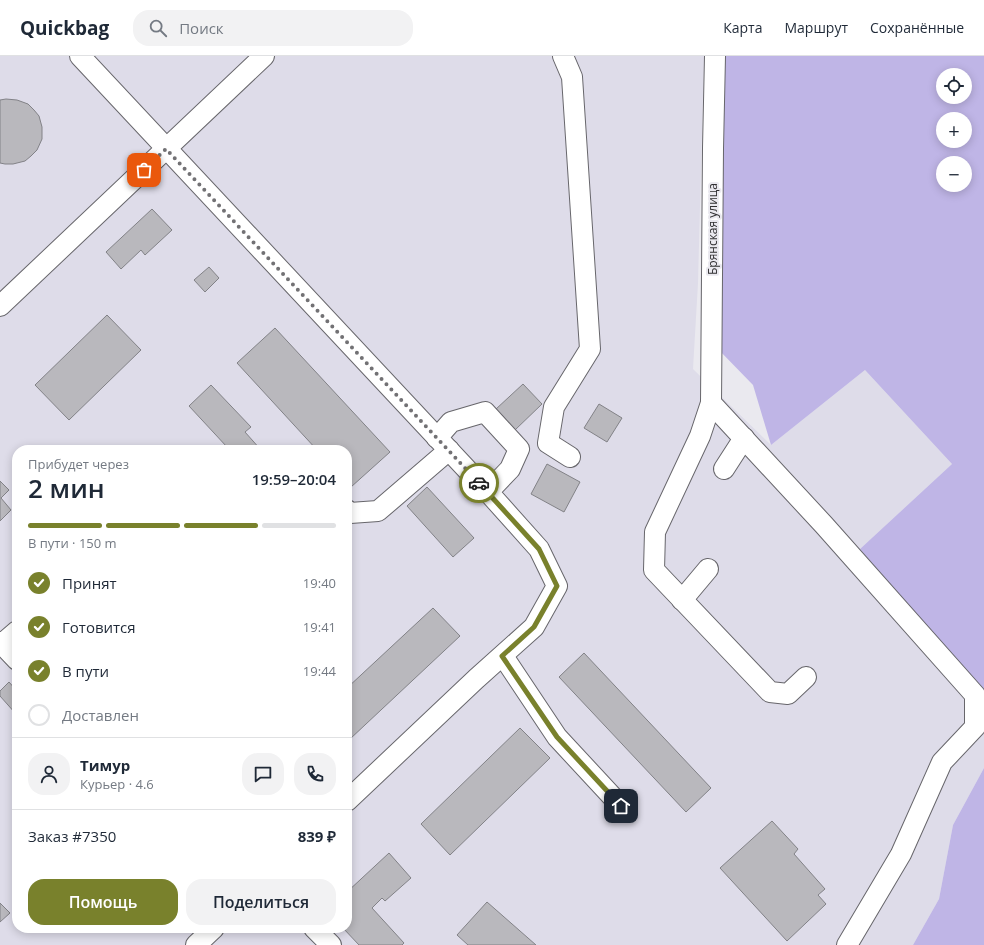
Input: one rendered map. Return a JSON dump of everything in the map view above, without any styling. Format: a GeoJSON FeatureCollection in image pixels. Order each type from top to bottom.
{"type":"FeatureCollection","features":[{"type":"Feature","properties":{"kind":"street"},"geometry":{"type":"LineString","coordinates":[[80,56],[488,492],[539,549],[557,586],[534,627],[352,796]]}},
{"type":"Feature","properties":{"kind":"street"},"geometry":{"type":"LineString","coordinates":[[0,306],[264,56]]}},
{"type":"Feature","properties":{"kind":"street"},"geometry":{"type":"LineString","coordinates":[[563,56],[572,77],[590,349],[554,408],[548,443],[570,457]]}},
{"type":"Feature","properties":{"kind":"street","name":"Брянская улица"},"geometry":{"type":"LineString","coordinates":[[715,56],[711,402],[700,436],[655,532],[654,570],[770,692],[788,694],[806,677]]}},
{"type":"Feature","properties":{"kind":"street"},"geometry":{"type":"LineString","coordinates":[[711,402],[824,524],[975,695],[975,727],[942,762],[901,854],[847,945]]}},
{"type":"Feature","properties":{"kind":"street"},"geometry":{"type":"LineString","coordinates":[[352,513],[378,511],[443,444],[451,422],[485,412],[519,449],[510,469],[488,492]]}},
{"type":"Feature","properties":{"kind":"street"},"geometry":{"type":"LineString","coordinates":[[724,469],[744,438]]}},
{"type":"Feature","properties":{"kind":"street"},"geometry":{"type":"LineString","coordinates":[[682,600],[708,569]]}},
{"type":"Feature","properties":{"kind":"street"},"geometry":{"type":"LineString","coordinates":[[12,635],[1,643],[12,655]]}},
{"type":"Feature","properties":{"kind":"street"},"geometry":{"type":"LineString","coordinates":[[502,656],[557,737],[621,806]]}},
{"type":"Feature","properties":{"kind":"street"},"geometry":{"type":"LineString","coordinates":[[196,945],[209,933]]}},
{"type":"Feature","properties":{"kind":"street"},"geometry":{"type":"LineString","coordinates":[[319,933],[331,945]]}},
{"type":"Feature","properties":{"kind":"shaded area"},"geometry":{"type":"Polygon","coordinates":[[[0,56],[704,56],[698,283],[693,369],[771,445],[865,370],[952,464],[860,549],[984,701],[984,768],[953,825],[939,899],[913,945],[0,945],[0,56]]]}},
{"type":"Feature","properties":{"kind":"shaded area"},"geometry":{"type":"Polygon","coordinates":[[[725,56],[984,56],[984,701],[860,549],[952,464],[865,370],[771,445],[753,385],[718,349],[725,56]]]}},
{"type":"Feature","properties":{"kind":"shaded area"},"geometry":{"type":"Polygon","coordinates":[[[984,768],[984,945],[913,945],[939,899],[953,825],[984,768]]]}},
{"type":"Feature","properties":{"kind":"building"},"geometry":{"type":"Polygon","coordinates":[[[0,100],[17,100],[28,104],[39,116],[42,127],[42,139],[37,150],[25,161],[13,164],[0,163],[0,100]]]}},
{"type":"Feature","properties":{"kind":"building"},"geometry":{"type":"Polygon","coordinates":[[[152,209],[172,230],[145,255],[141,250],[121,269],[106,252],[152,209]]]}},
{"type":"Feature","properties":{"kind":"building"},"geometry":{"type":"Polygon","coordinates":[[[209,267],[219,278],[205,292],[194,280],[209,267]]]}},
{"type":"Feature","properties":{"kind":"building"},"geometry":{"type":"Polygon","coordinates":[[[107,315],[141,350],[69,420],[35,385],[107,315]]]}},
{"type":"Feature","properties":{"kind":"building"},"geometry":{"type":"Polygon","coordinates":[[[275,328],[390,452],[352,486],[352,445],[312,445],[237,363],[275,328]]]}},
{"type":"Feature","properties":{"kind":"building"},"geometry":{"type":"Polygon","coordinates":[[[523,384],[542,404],[515,430],[496,409],[523,384]]]}},
{"type":"Feature","properties":{"kind":"building"},"geometry":{"type":"Polygon","coordinates":[[[211,385],[251,427],[245,432],[257,445],[225,445],[189,406],[211,385]]]}},
{"type":"Feature","properties":{"kind":"building"},"geometry":{"type":"Polygon","coordinates":[[[599,404],[622,418],[607,442],[584,428],[599,404]]]}},
{"type":"Feature","properties":{"kind":"building"},"geometry":{"type":"Polygon","coordinates":[[[547,464],[580,482],[564,512],[531,494],[547,464]]]}},
{"type":"Feature","properties":{"kind":"building"},"geometry":{"type":"Polygon","coordinates":[[[0,481],[9,490],[1,498],[11,510],[0,521],[0,481]]]}},
{"type":"Feature","properties":{"kind":"building"},"geometry":{"type":"Polygon","coordinates":[[[427,487],[474,538],[453,557],[407,506],[427,487]]]}},
{"type":"Feature","properties":{"kind":"building"},"geometry":{"type":"Polygon","coordinates":[[[433,608],[460,636],[352,737],[352,683],[433,608]]]}},
{"type":"Feature","properties":{"kind":"building"},"geometry":{"type":"Polygon","coordinates":[[[584,653],[711,788],[686,812],[559,677],[584,653]]]}},
{"type":"Feature","properties":{"kind":"building"},"geometry":{"type":"Polygon","coordinates":[[[9,682],[12,685],[12,710],[0,696],[0,691],[9,682]]]}},
{"type":"Feature","properties":{"kind":"building"},"geometry":{"type":"Polygon","coordinates":[[[520,728],[550,758],[450,855],[421,824],[520,728]]]}},
{"type":"Feature","properties":{"kind":"building"},"geometry":{"type":"Polygon","coordinates":[[[772,821],[798,849],[794,854],[825,889],[818,895],[826,904],[787,941],[720,868],[772,821]]]}},
{"type":"Feature","properties":{"kind":"building"},"geometry":{"type":"Polygon","coordinates":[[[389,853],[411,878],[385,901],[382,898],[372,908],[404,943],[402,945],[359,945],[348,933],[352,933],[352,887],[389,853]]]}},
{"type":"Feature","properties":{"kind":"building"},"geometry":{"type":"Polygon","coordinates":[[[487,902],[536,945],[468,945],[457,935],[487,902]]]}},
{"type":"Feature","properties":{"kind":"building"},"geometry":{"type":"Polygon","coordinates":[[[0,903],[10,913],[0,922],[0,903]]]}},
{"type":"Feature","properties":{"kind":"way so far"},"geometry":{"type":"LineString","coordinates":[[144,170],[166,149],[479,483]]}},
{"type":"Feature","properties":{"kind":"route"},"geometry":{"type":"LineString","coordinates":[[479,483],[539,549],[557,586],[534,627],[502,656],[557,737],[621,806]]}}]}
